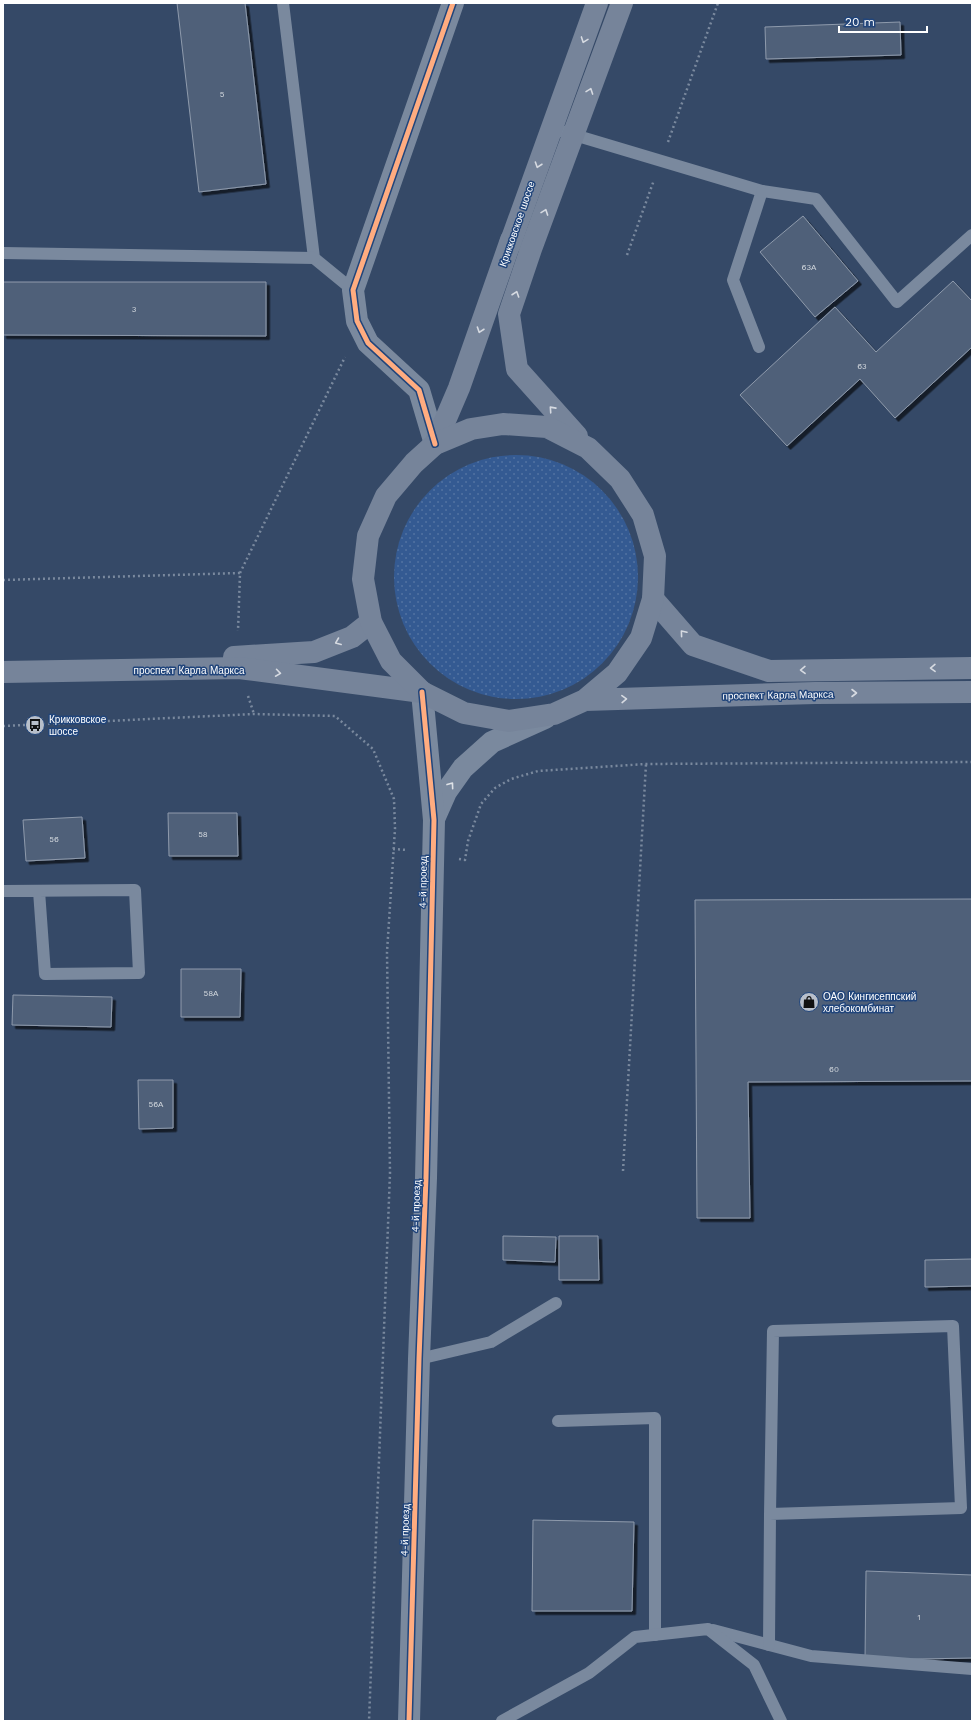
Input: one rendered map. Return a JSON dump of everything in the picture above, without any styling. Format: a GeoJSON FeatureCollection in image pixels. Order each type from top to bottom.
{"type":"FeatureCollection","features":[{"type":"Feature","properties":{"kind":"main road","name":"Крикковское шоссе"},"geometry":{"type":"LineString","coordinates":[[436,444],[459,388],[597,3]]}},
{"type":"Feature","properties":{"kind":"main road"},"geometry":{"type":"LineString","coordinates":[[588,448],[517,369],[509,314],[531,249],[622,3]]}},
{"type":"Feature","properties":{"kind":"main road","name":"проспект Карла Маркса"},"geometry":{"type":"LineString","coordinates":[[3,672],[239,668],[422,692],[464,713],[509,721],[554,714],[585,700],[617,673],[641,638],[653,599],[655,556],[643,515],[620,479],[588,448],[547,427],[503,424],[471,429],[436,444],[414,463],[386,496],[368,536],[363,579],[371,622],[392,661],[422,692]]}},
{"type":"Feature","properties":{"kind":"main road"},"geometry":{"type":"LineString","coordinates":[[653,599],[692,645],[769,671],[972,668]]}},
{"type":"Feature","properties":{"kind":"main road"},"geometry":{"type":"LineString","coordinates":[[3,660],[236,657],[314,652],[352,637],[371,622]]}},
{"type":"Feature","properties":{"kind":"main road","name":"проспект Карла Маркса"},"geometry":{"type":"LineString","coordinates":[[585,700],[815,693],[972,692]]}},
{"type":"Feature","properties":{"kind":"street"},"geometry":{"type":"LineString","coordinates":[[436,444],[419,390],[368,343],[357,321],[353,290],[453,3]]}},
{"type":"Feature","properties":{"kind":"street","name":"4-й проезд"},"geometry":{"type":"LineString","coordinates":[[409,1721],[419,1359],[426,1178],[434,820],[422,692]]}},
{"type":"Feature","properties":{"kind":"street","name":"4-й проезд"},"geometry":{"type":"LineString","coordinates":[[434,820],[446,792],[463,768],[492,742],[554,714]]}},
{"type":"Feature","properties":{"kind":"lane"},"geometry":{"type":"LineString","coordinates":[[283,3],[314,258]]}},
{"type":"Feature","properties":{"kind":"lane"},"geometry":{"type":"LineString","coordinates":[[551,128],[762,191],[816,199],[897,302],[972,235]]}},
{"type":"Feature","properties":{"kind":"lane"},"geometry":{"type":"LineString","coordinates":[[760,347],[733,280],[762,191]]}},
{"type":"Feature","properties":{"kind":"lane"},"geometry":{"type":"LineString","coordinates":[[3,253],[314,258],[353,290]]}},
{"type":"Feature","properties":{"kind":"lane"},"geometry":{"type":"LineString","coordinates":[[3,891],[135,890],[139,973],[46,974],[39,891]]}},
{"type":"Feature","properties":{"kind":"lane"},"geometry":{"type":"LineString","coordinates":[[419,1359],[491,1342],[556,1303]]}},
{"type":"Feature","properties":{"kind":"lane"},"geometry":{"type":"LineString","coordinates":[[769,1645],[770,1514],[773,1330],[953,1326],[961,1508],[770,1514]]}},
{"type":"Feature","properties":{"kind":"lane"},"geometry":{"type":"LineString","coordinates":[[558,1421],[655,1418],[655,1635]]}},
{"type":"Feature","properties":{"kind":"lane"},"geometry":{"type":"LineString","coordinates":[[708,1629],[754,1665],[781,1721]]}},
{"type":"Feature","properties":{"kind":"lane"},"geometry":{"type":"LineString","coordinates":[[502,1721],[589,1673],[635,1637],[708,1629],[812,1656],[972,1668]]}},
{"type":"Feature","properties":{"kind":"path"},"geometry":{"type":"LineString","coordinates":[[627,254],[718,3]]}},
{"type":"Feature","properties":{"kind":"path"},"geometry":{"type":"LineString","coordinates":[[236,657],[240,573],[360,326]]}},
{"type":"Feature","properties":{"kind":"path"},"geometry":{"type":"LineString","coordinates":[[3,580],[240,573]]}},
{"type":"Feature","properties":{"kind":"path"},"geometry":{"type":"LineString","coordinates":[[3,726],[254,714],[335,716],[373,749],[394,799],[395,829],[387,952],[390,1173],[369,1721]]}},
{"type":"Feature","properties":{"kind":"path"},"geometry":{"type":"LineString","coordinates":[[465,860],[468,841],[481,804],[495,788],[511,779],[538,771],[646,764],[972,762]]}},
{"type":"Feature","properties":{"kind":"path"},"geometry":{"type":"LineString","coordinates":[[623,1171],[646,764]]}},
{"type":"Feature","properties":{"kind":"shaded area"},"geometry":{"type":"Polygon","coordinates":[[[516,455],[540,458],[563,465],[584,476],[602,491],[617,509],[628,530],[635,553],[638,577],[635,601],[628,624],[617,645],[602,663],[584,678],[563,689],[540,696],[516,699],[492,696],[469,689],[448,678],[430,663],[415,645],[404,624],[397,601],[394,577],[397,553],[404,530],[415,509],[430,491],[448,476],[469,465],[492,458],[516,455]]]}},
{"type":"Feature","properties":{"kind":"building"},"geometry":{"type":"Polygon","coordinates":[[[177,3],[245,3],[266,184],[199,192],[177,3]]]}},
{"type":"Feature","properties":{"kind":"building"},"geometry":{"type":"Polygon","coordinates":[[[900,22],[901,55],[766,59],[765,27],[900,22]]]}},
{"type":"Feature","properties":{"kind":"building"},"geometry":{"type":"Polygon","coordinates":[[[803,216],[858,281],[815,317],[760,252],[803,216]]]}},
{"type":"Feature","properties":{"kind":"building"},"geometry":{"type":"Polygon","coordinates":[[[953,281],[972,301],[972,347],[895,418],[860,379],[787,446],[740,395],[835,307],[876,352],[953,281]]]}},
{"type":"Feature","properties":{"kind":"building"},"geometry":{"type":"Polygon","coordinates":[[[3,282],[266,282],[266,336],[3,335],[3,282]]]}},
{"type":"Feature","properties":{"kind":"building"},"geometry":{"type":"Polygon","coordinates":[[[168,813],[237,813],[238,856],[169,856],[168,813]]]}},
{"type":"Feature","properties":{"kind":"building"},"geometry":{"type":"Polygon","coordinates":[[[82,817],[85,858],[26,861],[23,820],[82,817]]]}},
{"type":"Feature","properties":{"kind":"building"},"geometry":{"type":"Polygon","coordinates":[[[972,899],[972,1081],[748,1082],[750,1218],[697,1218],[695,900],[972,899]]]}},
{"type":"Feature","properties":{"kind":"building"},"geometry":{"type":"Polygon","coordinates":[[[181,969],[241,969],[240,1017],[181,1017],[181,969]]]}},
{"type":"Feature","properties":{"kind":"building"},"geometry":{"type":"Polygon","coordinates":[[[13,995],[112,997],[111,1027],[12,1025],[13,995]]]}},
{"type":"Feature","properties":{"kind":"building"},"geometry":{"type":"Polygon","coordinates":[[[138,1080],[173,1080],[173,1128],[139,1129],[138,1080]]]}},
{"type":"Feature","properties":{"kind":"building"},"geometry":{"type":"Polygon","coordinates":[[[503,1236],[556,1237],[555,1262],[503,1260],[503,1236]]]}},
{"type":"Feature","properties":{"kind":"building"},"geometry":{"type":"Polygon","coordinates":[[[559,1236],[598,1236],[599,1280],[559,1280],[559,1236]]]}},
{"type":"Feature","properties":{"kind":"building"},"geometry":{"type":"Polygon","coordinates":[[[972,1259],[972,1286],[925,1287],[925,1260],[972,1259]]]}},
{"type":"Feature","properties":{"kind":"building"},"geometry":{"type":"Polygon","coordinates":[[[533,1520],[634,1522],[632,1611],[532,1611],[533,1520]]]}},
{"type":"Feature","properties":{"kind":"building"},"geometry":{"type":"Polygon","coordinates":[[[866,1571],[972,1575],[972,1658],[865,1660],[866,1571]]]}},
{"type":"Feature","properties":{"kind":"cycle path"},"geometry":{"type":"LineString","coordinates":[[435,444],[419,390],[368,343],[357,321],[353,290],[453,3]]}},
{"type":"Feature","properties":{"kind":"cycle path"},"geometry":{"type":"LineString","coordinates":[[409,1721],[419,1359],[426,1178],[434,820],[422,692]]}},
{"type":"Feature","properties":{"kind":"place","name":"Крикковское шоссе"},"geometry":{"type":"Point","coordinates":[35,725]}},
{"type":"Feature","properties":{"kind":"place","name":"ОАО Кингисеппский хлебокомбинат"},"geometry":{"type":"Point","coordinates":[809,1002]}}]}
